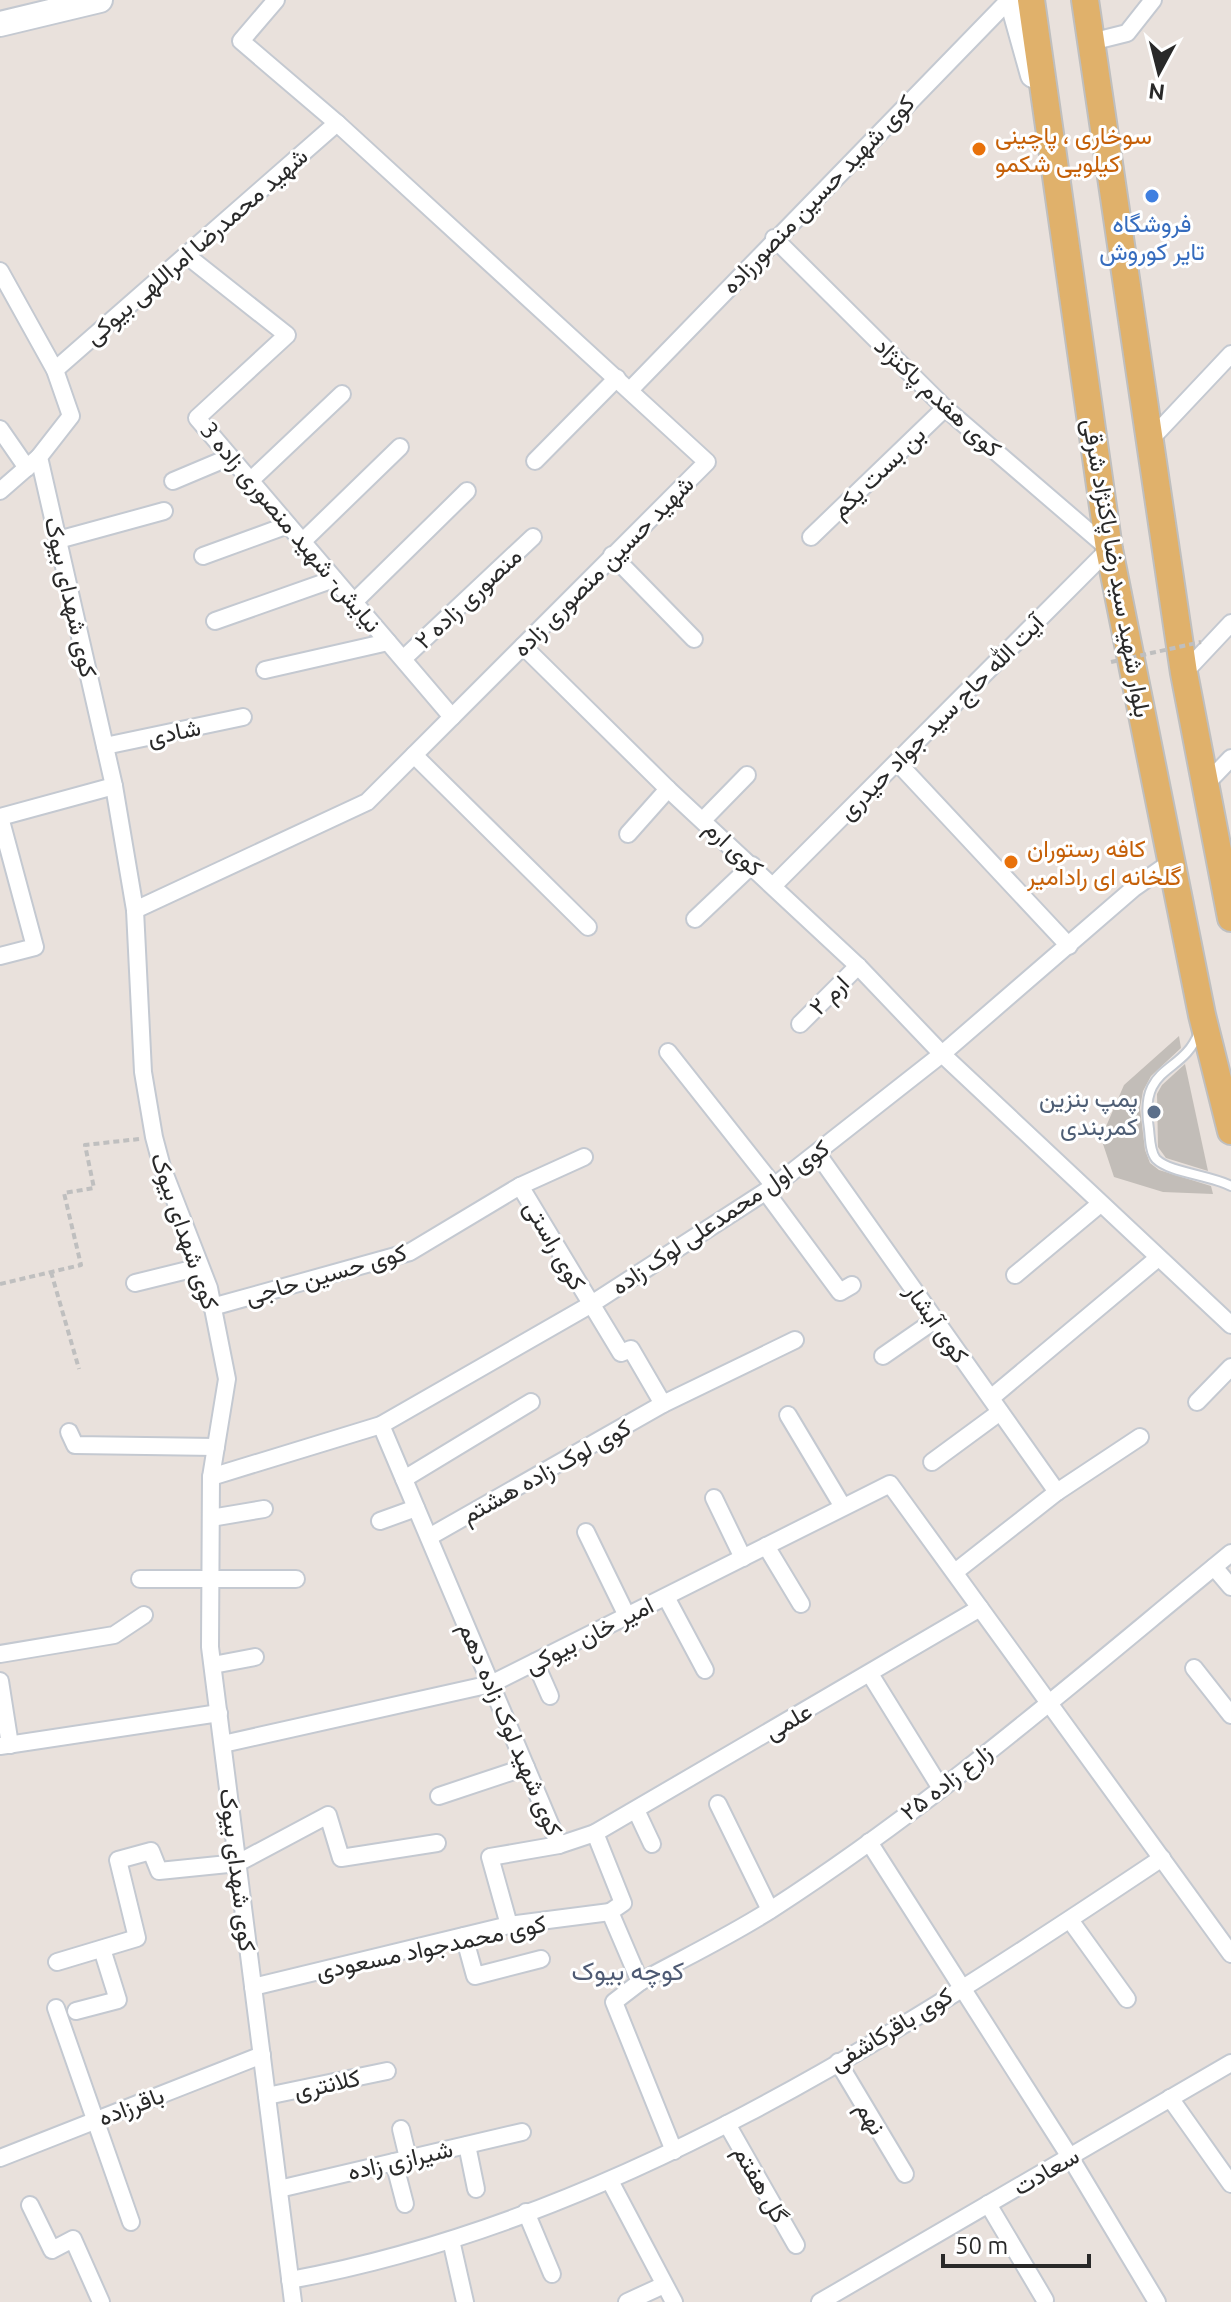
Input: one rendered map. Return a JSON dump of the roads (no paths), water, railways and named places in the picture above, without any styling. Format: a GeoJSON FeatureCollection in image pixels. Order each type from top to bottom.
{"type":"FeatureCollection","features":[{"type":"Feature","properties":{"kind":"main road"},"geometry":{"type":"LineString","coordinates":[[0,24],[100,0]]}},
{"type":"Feature","properties":{"kind":"main road"},"geometry":{"type":"LineString","coordinates":[[1010,0],[1051,138]]}},
{"type":"Feature","properties":{"kind":"main road","name":"بلوار شهید سید رضا پاکنژاد شرقی"},"geometry":{"type":"LineString","coordinates":[[1031,0],[1109,549],[1202,1015],[1231,1131]]}},
{"type":"Feature","properties":{"kind":"main road","name":"بلوار شهید سید رضا پاکنژاد شرقی"},"geometry":{"type":"LineString","coordinates":[[1085,0],[1184,673],[1231,918]]}},
{"type":"Feature","properties":{"kind":"street","name":"شهید حسین منصوری زاده"},"geometry":{"type":"LineString","coordinates":[[135,910],[367,802],[707,462],[337,123],[241,41],[276,0]]}},
{"type":"Feature","properties":{"kind":"street","name":"کوی شهید حسین منصورزاده"},"geometry":{"type":"LineString","coordinates":[[630,390],[774,238],[1010,0]]}},
{"type":"Feature","properties":{"kind":"street"},"geometry":{"type":"LineString","coordinates":[[1091,42],[1127,33],[1153,0]]}},
{"type":"Feature","properties":{"kind":"street","name":"شهید محمدرضا امراللهی بیوکی"},"geometry":{"type":"LineString","coordinates":[[55,370],[337,123]]}},
{"type":"Feature","properties":{"kind":"street","name":"کوی هفدم پاکنژاد"},"geometry":{"type":"LineString","coordinates":[[774,238],[945,408],[1109,549]]}},
{"type":"Feature","properties":{"kind":"street","name":"نیایش- شهید منصوری زاده 3"},"geometry":{"type":"LineString","coordinates":[[186,255],[287,335],[197,418],[452,717]]}},
{"type":"Feature","properties":{"kind":"street"},"geometry":{"type":"LineString","coordinates":[[0,271],[55,370],[71,416],[33,462],[0,491]]}},
{"type":"Feature","properties":{"kind":"street"},"geometry":{"type":"LineString","coordinates":[[1150,440],[1231,354]]}},
{"type":"Feature","properties":{"kind":"street"},"geometry":{"type":"LineString","coordinates":[[535,461],[617,378]]}},
{"type":"Feature","properties":{"kind":"street"},"geometry":{"type":"LineString","coordinates":[[250,481],[342,394]]}},
{"type":"Feature","properties":{"kind":"street","name":"بن بست یکم"},"geometry":{"type":"LineString","coordinates":[[811,537],[945,408]]}},
{"type":"Feature","properties":{"kind":"street"},"geometry":{"type":"LineString","coordinates":[[0,429],[33,462]]}},
{"type":"Feature","properties":{"kind":"street"},"geometry":{"type":"LineString","coordinates":[[302,542],[400,447]]}},
{"type":"Feature","properties":{"kind":"street"},"geometry":{"type":"LineString","coordinates":[[173,481],[230,457]]}},
{"type":"Feature","properties":{"kind":"street","name":"کوی شهدای بیوک"},"geometry":{"type":"LineString","coordinates":[[33,462],[58,540],[114,786],[135,910],[143,1072],[154,1137],[200,1267],[227,1379],[211,1477],[213,1665],[293,2302]]}},
{"type":"Feature","properties":{"kind":"street"},"geometry":{"type":"LineString","coordinates":[[354,602],[467,491]]}},
{"type":"Feature","properties":{"kind":"street"},"geometry":{"type":"LineString","coordinates":[[58,540],[164,511]]}},
{"type":"Feature","properties":{"kind":"street"},"geometry":{"type":"LineString","coordinates":[[203,556],[288,525]]}},
{"type":"Feature","properties":{"kind":"street","name":"منصوری زاده ۲"},"geometry":{"type":"LineString","coordinates":[[403,659],[533,537]]}},
{"type":"Feature","properties":{"kind":"street","name":"آیت الله حاج سید جواد حیدری"},"geometry":{"type":"LineString","coordinates":[[774,885],[1109,549]]}},
{"type":"Feature","properties":{"kind":"street"},"geometry":{"type":"LineString","coordinates":[[612,555],[694,639]]}},
{"type":"Feature","properties":{"kind":"street"},"geometry":{"type":"LineString","coordinates":[[215,621],[334,579]]}},
{"type":"Feature","properties":{"kind":"street"},"geometry":{"type":"LineString","coordinates":[[1184,673],[1231,623]]}},
{"type":"Feature","properties":{"kind":"street"},"geometry":{"type":"LineString","coordinates":[[265,670],[388,642]]}},
{"type":"Feature","properties":{"kind":"street","name":"کوی ارم"},"geometry":{"type":"LineString","coordinates":[[523,646],[668,789],[704,819],[858,966],[942,1054],[1231,1325]]}},
{"type":"Feature","properties":{"kind":"street","name":"شادی"},"geometry":{"type":"LineString","coordinates":[[105,746],[243,717]]}},
{"type":"Feature","properties":{"kind":"street"},"geometry":{"type":"LineString","coordinates":[[414,755],[588,927]]}},
{"type":"Feature","properties":{"kind":"street"},"geometry":{"type":"LineString","coordinates":[[1206,784],[1231,758]]}},
{"type":"Feature","properties":{"kind":"street"},"geometry":{"type":"LineString","coordinates":[[897,762],[1069,946]]}},
{"type":"Feature","properties":{"kind":"street"},"geometry":{"type":"LineString","coordinates":[[704,819],[747,775]]}},
{"type":"Feature","properties":{"kind":"street"},"geometry":{"type":"LineString","coordinates":[[0,956],[35,947],[0,817],[114,786]]}},
{"type":"Feature","properties":{"kind":"street"},"geometry":{"type":"LineString","coordinates":[[628,834],[668,789]]}},
{"type":"Feature","properties":{"kind":"street","name":"کوی اول محمدعلی لوک زاده"},"geometry":{"type":"LineString","coordinates":[[211,1477],[381,1425],[590,1305],[770,1189],[942,1054],[1134,888],[1171,862]]}},
{"type":"Feature","properties":{"kind":"street"},"geometry":{"type":"LineString","coordinates":[[695,919],[752,865]]}},
{"type":"Feature","properties":{"kind":"street","name":"ارم ۲"},"geometry":{"type":"LineString","coordinates":[[800,1024],[858,966]]}},
{"type":"Feature","properties":{"kind":"street"},"geometry":{"type":"LineString","coordinates":[[668,1052],[770,1189],[840,1292],[852,1285]]}},
{"type":"Feature","properties":{"kind":"street","name":"کوی آبشار"},"geometry":{"type":"LineString","coordinates":[[817,1153],[1057,1492]]}},
{"type":"Feature","properties":{"kind":"street","name":"کوی حسین حاجی"},"geometry":{"type":"LineString","coordinates":[[212,1307],[410,1252],[520,1186],[584,1157]]}},
{"type":"Feature","properties":{"kind":"street","name":"کوی راستی"},"geometry":{"type":"LineString","coordinates":[[520,1186],[590,1305]]}},
{"type":"Feature","properties":{"kind":"street"},"geometry":{"type":"LineString","coordinates":[[1015,1275],[1100,1204]]}},
{"type":"Feature","properties":{"kind":"street"},"geometry":{"type":"LineString","coordinates":[[932,1462],[1158,1258]]}},
{"type":"Feature","properties":{"kind":"street"},"geometry":{"type":"LineString","coordinates":[[135,1283],[200,1267]]}},
{"type":"Feature","properties":{"kind":"street"},"geometry":{"type":"LineString","coordinates":[[590,1305],[621,1353],[631,1349],[663,1404]]}},
{"type":"Feature","properties":{"kind":"street"},"geometry":{"type":"LineString","coordinates":[[883,1356],[935,1320]]}},
{"type":"Feature","properties":{"kind":"street","name":"کوی لوک زاده هشتم"},"geometry":{"type":"LineString","coordinates":[[429,1537],[663,1404],[795,1340]]}},
{"type":"Feature","properties":{"kind":"street"},"geometry":{"type":"LineString","coordinates":[[1197,1402],[1231,1367]]}},
{"type":"Feature","properties":{"kind":"street"},"geometry":{"type":"LineString","coordinates":[[404,1479],[531,1402]]}},
{"type":"Feature","properties":{"kind":"street"},"geometry":{"type":"LineString","coordinates":[[788,1415],[843,1507]]}},
{"type":"Feature","properties":{"kind":"street","name":"کوی شهید لوک زاده دهم"},"geometry":{"type":"LineString","coordinates":[[381,1425],[559,1845],[595,1833],[623,1903],[610,1912]]}},
{"type":"Feature","properties":{"kind":"street"},"geometry":{"type":"LineString","coordinates":[[69,1432],[75,1445],[216,1447]]}},
{"type":"Feature","properties":{"kind":"street"},"geometry":{"type":"LineString","coordinates":[[1140,1437],[1057,1492],[955,1572],[1231,1954]]}},
{"type":"Feature","properties":{"kind":"street","name":"امیر خان بیوکی"},"geometry":{"type":"LineString","coordinates":[[223,1744],[491,1684],[890,1484],[955,1572]]}},
{"type":"Feature","properties":{"kind":"street"},"geometry":{"type":"LineString","coordinates":[[714,1498],[743,1558]]}},
{"type":"Feature","properties":{"kind":"street"},"geometry":{"type":"LineString","coordinates":[[380,1521],[416,1508]]}},
{"type":"Feature","properties":{"kind":"street"},"geometry":{"type":"LineString","coordinates":[[211,1518],[264,1509]]}},
{"type":"Feature","properties":{"kind":"street"},"geometry":{"type":"LineString","coordinates":[[586,1532],[627,1616]]}},
{"type":"Feature","properties":{"kind":"street"},"geometry":{"type":"LineString","coordinates":[[766,1546],[801,1604]]}},
{"type":"Feature","properties":{"kind":"street","name":"زارع زاده ۲۵"},"geometry":{"type":"LineString","coordinates":[[640,1982],[770,1910],[869,1842],[1049,1702],[1231,1553]]}},
{"type":"Feature","properties":{"kind":"street"},"geometry":{"type":"LineString","coordinates":[[1214,1567],[1231,1587]]}},
{"type":"Feature","properties":{"kind":"street"},"geometry":{"type":"LineString","coordinates":[[140,1579],[296,1579]]}},
{"type":"Feature","properties":{"kind":"street"},"geometry":{"type":"LineString","coordinates":[[666,1597],[705,1670]]}},
{"type":"Feature","properties":{"kind":"street","name":"علمی"},"geometry":{"type":"LineString","coordinates":[[595,1833],[980,1608]]}},
{"type":"Feature","properties":{"kind":"street"},"geometry":{"type":"LineString","coordinates":[[0,1654],[114,1635],[144,1615]]}},
{"type":"Feature","properties":{"kind":"street"},"geometry":{"type":"LineString","coordinates":[[213,1665],[255,1657]]}},
{"type":"Feature","properties":{"kind":"street"},"geometry":{"type":"LineString","coordinates":[[535,1662],[550,1696]]}},
{"type":"Feature","properties":{"kind":"street"},"geometry":{"type":"LineString","coordinates":[[1194,1668],[1231,1715]]}},
{"type":"Feature","properties":{"kind":"street"},"geometry":{"type":"LineString","coordinates":[[870,1674],[940,1787]]}},
{"type":"Feature","properties":{"kind":"street"},"geometry":{"type":"LineString","coordinates":[[0,1681],[5,1745],[219,1713]]}},
{"type":"Feature","properties":{"kind":"street"},"geometry":{"type":"LineString","coordinates":[[439,1796],[526,1767]]}},
{"type":"Feature","properties":{"kind":"street"},"geometry":{"type":"LineString","coordinates":[[718,1804],[770,1910]]}},
{"type":"Feature","properties":{"kind":"street"},"geometry":{"type":"LineString","coordinates":[[636,1810],[652,1844]]}},
{"type":"Feature","properties":{"kind":"street"},"geometry":{"type":"LineString","coordinates":[[57,1962],[137,1938],[118,1860],[151,1851],[159,1871],[238,1863],[328,1815],[341,1858],[437,1843]]}},
{"type":"Feature","properties":{"kind":"street"},"geometry":{"type":"LineString","coordinates":[[869,1842],[1070,2157],[1157,2302]]}},
{"type":"Feature","properties":{"kind":"street"},"geometry":{"type":"LineString","coordinates":[[509,1925],[490,1857],[559,1845]]}},
{"type":"Feature","properties":{"kind":"street","name":"کوی باقرکاشفی"},"geometry":{"type":"LineString","coordinates":[[290,2280],[344,2270],[451,2240],[610,2181],[674,2151],[838,2062],[1070,1920],[1162,1858]]}},
{"type":"Feature","properties":{"kind":"street"},"geometry":{"type":"LineString","coordinates":[[610,1912],[640,1982],[614,2002],[674,2151]]}},
{"type":"Feature","properties":{"kind":"street","name":"کوی محمدجواد مسعودی"},"geometry":{"type":"LineString","coordinates":[[253,1987],[509,1925],[610,1912]]}},
{"type":"Feature","properties":{"kind":"street"},"geometry":{"type":"LineString","coordinates":[[1070,1920],[1127,1999]]}},
{"type":"Feature","properties":{"kind":"street"},"geometry":{"type":"LineString","coordinates":[[464,1936],[475,1976],[541,1959]]}},
{"type":"Feature","properties":{"kind":"street"},"geometry":{"type":"LineString","coordinates":[[76,2011],[118,2000],[102,1949]]}},
{"type":"Feature","properties":{"kind":"street"},"geometry":{"type":"LineString","coordinates":[[56,2008],[131,2222]]}},
{"type":"Feature","properties":{"kind":"street","name":"باقرزاده"},"geometry":{"type":"LineString","coordinates":[[0,2158],[262,2055]]}},
{"type":"Feature","properties":{"kind":"street","name":"نهم"},"geometry":{"type":"LineString","coordinates":[[838,2062],[905,2174]]}},
{"type":"Feature","properties":{"kind":"street","name":"سعادت"},"geometry":{"type":"LineString","coordinates":[[823,2301],[1231,2063]]}},
{"type":"Feature","properties":{"kind":"street","name":"کلانتری"},"geometry":{"type":"LineString","coordinates":[[267,2096],[387,2071]]}},
{"type":"Feature","properties":{"kind":"street"},"geometry":{"type":"LineString","coordinates":[[1170,2098],[1231,2184]]}},
{"type":"Feature","properties":{"kind":"street","name":"گل هفتم"},"geometry":{"type":"LineString","coordinates":[[727,2124],[796,2245]]}},
{"type":"Feature","properties":{"kind":"street"},"geometry":{"type":"LineString","coordinates":[[401,2129],[405,2204]]}},
{"type":"Feature","properties":{"kind":"street","name":"شیرازی زاده"},"geometry":{"type":"LineString","coordinates":[[279,2189],[522,2132]]}},
{"type":"Feature","properties":{"kind":"street"},"geometry":{"type":"LineString","coordinates":[[467,2145],[476,2189]]}},
{"type":"Feature","properties":{"kind":"street"},"geometry":{"type":"LineString","coordinates":[[610,2181],[674,2302]]}},
{"type":"Feature","properties":{"kind":"street"},"geometry":{"type":"LineString","coordinates":[[988,2204],[1045,2300]]}},
{"type":"Feature","properties":{"kind":"street"},"geometry":{"type":"LineString","coordinates":[[30,2205],[52,2250],[73,2239],[101,2302]]}},
{"type":"Feature","properties":{"kind":"street"},"geometry":{"type":"LineString","coordinates":[[526,2212],[552,2274]]}},
{"type":"Feature","properties":{"kind":"street"},"geometry":{"type":"LineString","coordinates":[[451,2240],[465,2302]]}},
{"type":"Feature","properties":{"kind":"street"},"geometry":{"type":"LineString","coordinates":[[627,2302],[664,2285]]}},
{"type":"Feature","properties":{"kind":"lane"},"geometry":{"type":"LineString","coordinates":[[1202,1015],[1197,1037],[1158,1077],[1146,1100],[1152,1150],[1156,1159],[1172,1167],[1231,1186]]}},
{"type":"Feature","properties":{"kind":"place","name":"سوخاری ، پاچینی کیلویی شکمو"},"geometry":{"type":"Point","coordinates":[979,149]}},
{"type":"Feature","properties":{"kind":"place","name":"فروشگاه تایر کوروش"},"geometry":{"type":"Point","coordinates":[1152,196]}},
{"type":"Feature","properties":{"kind":"place","name":"کافه رستوران گلخانه ای رادامیر"},"geometry":{"type":"Point","coordinates":[1011,862]}},
{"type":"Feature","properties":{"kind":"place","name":"پمپ بنزین کمربندی"},"geometry":{"type":"Point","coordinates":[1154,1112]}},
{"type":"Feature","properties":{"kind":"district","name":"کوچه بیوک"},"geometry":{"type":"Point","coordinates":[628,1970]}}]}
